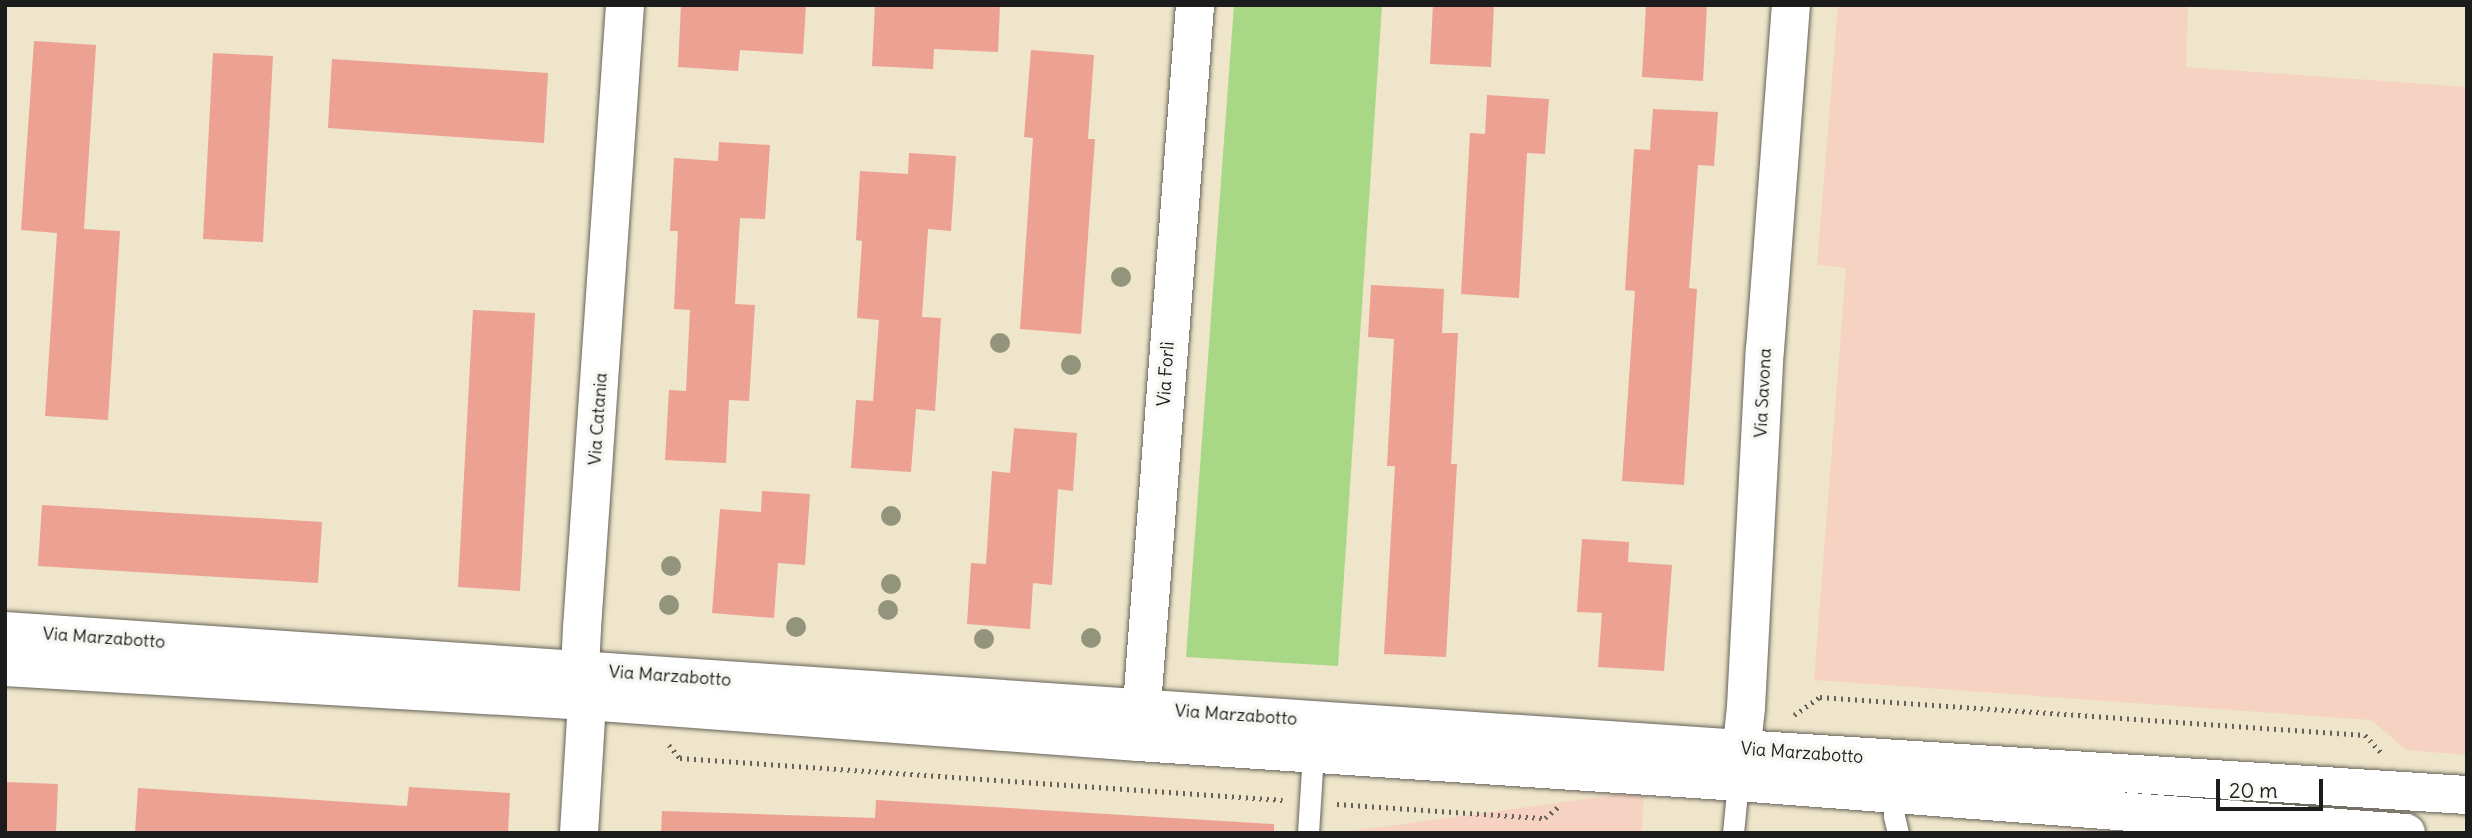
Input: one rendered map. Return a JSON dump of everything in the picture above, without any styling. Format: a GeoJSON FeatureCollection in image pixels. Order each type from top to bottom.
{"type":"FeatureCollection","features":[{"type":"Feature","properties":{"kind":"street","name":"Via Catania"},"geometry":{"type":"LineString","coordinates":[[579,833],[584,685],[625,5]]}},
{"type":"Feature","properties":{"kind":"street","name":"Via Forlì"},"geometry":{"type":"LineString","coordinates":[[1140,726],[1195,5]]}},
{"type":"Feature","properties":{"kind":"street","name":"Via Savona"},"geometry":{"type":"LineString","coordinates":[[1741,751],[1765,350],[1791,5]]}},
{"type":"Feature","properties":{"kind":"street","name":"Via Marzabotto"},"geometry":{"type":"LineString","coordinates":[[5,631],[584,685],[1140,726],[1741,751],[2467,794]]}},
{"type":"Feature","properties":{"kind":"street","name":"Via Marzabotto"},"geometry":{"type":"LineString","coordinates":[[5,667],[584,685]]}},
{"type":"Feature","properties":{"kind":"street","name":"Via Marzabotto"},"geometry":{"type":"LineString","coordinates":[[1140,726],[1313,754],[1741,751],[1895,794],[2406,833]]}},
{"type":"Feature","properties":{"kind":"lane"},"geometry":{"type":"LineString","coordinates":[[1732,833],[1741,751]]}},
{"type":"Feature","properties":{"kind":"lane"},"geometry":{"type":"LineString","coordinates":[[1307,833],[1313,754]]}},
{"type":"Feature","properties":{"kind":"lane"},"geometry":{"type":"LineString","coordinates":[[1895,794],[1898,833]]}},
{"type":"Feature","properties":{"kind":"path"},"geometry":{"type":"LineString","coordinates":[[1741,751],[1819,697],[2365,736],[2388,758]]}},
{"type":"Feature","properties":{"kind":"shaded area"},"geometry":{"type":"Polygon","coordinates":[[[1838,5],[2188,5],[2186,67],[2467,87],[2467,755],[2406,750],[2371,720],[1814,680],[1846,268],[1817,265],[1838,5]]]}},
{"type":"Feature","properties":{"kind":"shaded area"},"geometry":{"type":"Polygon","coordinates":[[[1644,791],[1642,833],[1344,833],[1345,832],[1644,791]]]}},
{"type":"Feature","properties":{"kind":"green space"},"geometry":{"type":"Polygon","coordinates":[[[1234,5],[1382,5],[1338,666],[1186,657],[1234,5]]]}},
{"type":"Feature","properties":{"kind":"building"},"geometry":{"type":"Polygon","coordinates":[[[681,5],[806,5],[803,54],[740,50],[738,71],[678,67],[681,5]]]}},
{"type":"Feature","properties":{"kind":"building"},"geometry":{"type":"Polygon","coordinates":[[[875,5],[1000,5],[998,52],[934,49],[933,69],[872,66],[875,5]]]}},
{"type":"Feature","properties":{"kind":"building"},"geometry":{"type":"Polygon","coordinates":[[[1433,5],[1494,5],[1491,67],[1430,64],[1433,5]]]}},
{"type":"Feature","properties":{"kind":"building"},"geometry":{"type":"Polygon","coordinates":[[[1646,5],[1707,5],[1703,81],[1642,77],[1646,5]]]}},
{"type":"Feature","properties":{"kind":"building"},"geometry":{"type":"Polygon","coordinates":[[[34,41],[96,45],[84,229],[120,231],[108,420],[45,416],[57,233],[21,230],[34,41]]]}},
{"type":"Feature","properties":{"kind":"building"},"geometry":{"type":"Polygon","coordinates":[[[1031,50],[1094,55],[1088,139],[1095,139],[1081,334],[1020,329],[1033,138],[1024,137],[1031,50]]]}},
{"type":"Feature","properties":{"kind":"building"},"geometry":{"type":"Polygon","coordinates":[[[213,53],[273,56],[263,242],[203,239],[213,53]]]}},
{"type":"Feature","properties":{"kind":"building"},"geometry":{"type":"Polygon","coordinates":[[[332,59],[548,73],[544,143],[328,128],[332,59]]]}},
{"type":"Feature","properties":{"kind":"building"},"geometry":{"type":"Polygon","coordinates":[[[1487,95],[1549,99],[1545,154],[1527,153],[1519,298],[1461,294],[1470,133],[1485,134],[1487,95]]]}},
{"type":"Feature","properties":{"kind":"building"},"geometry":{"type":"Polygon","coordinates":[[[1653,109],[1718,112],[1714,166],[1698,165],[1689,288],[1697,289],[1684,485],[1622,481],[1635,291],[1625,290],[1634,149],[1650,150],[1653,109]]]}},
{"type":"Feature","properties":{"kind":"building"},"geometry":{"type":"Polygon","coordinates":[[[719,142],[770,145],[765,219],[740,218],[735,304],[755,305],[749,401],[729,400],[726,463],[665,460],[669,390],[686,391],[690,310],[674,309],[678,231],[670,231],[674,158],[718,161],[719,142]]]}},
{"type":"Feature","properties":{"kind":"building"},"geometry":{"type":"Polygon","coordinates":[[[909,153],[956,156],[951,231],[928,229],[922,317],[941,318],[935,411],[916,409],[911,472],[851,468],[856,400],[873,401],[879,320],[857,318],[862,241],[856,240],[860,171],[908,174],[909,153]]]}},
{"type":"Feature","properties":{"kind":"building"},"geometry":{"type":"Polygon","coordinates":[[[1371,285],[1444,289],[1442,333],[1458,333],[1451,464],[1457,464],[1446,657],[1384,654],[1395,466],[1387,466],[1394,339],[1368,337],[1371,285]]]}},
{"type":"Feature","properties":{"kind":"building"},"geometry":{"type":"Polygon","coordinates":[[[473,310],[535,313],[520,591],[458,587],[473,310]]]}},
{"type":"Feature","properties":{"kind":"building"},"geometry":{"type":"Polygon","coordinates":[[[1014,428],[1077,433],[1073,491],[1058,489],[1052,585],[1033,583],[1030,629],[967,624],[971,563],[986,564],[992,471],[1010,473],[1014,428]]]}},
{"type":"Feature","properties":{"kind":"building"},"geometry":{"type":"Polygon","coordinates":[[[762,491],[810,494],[805,565],[778,563],[774,618],[712,613],[720,509],[761,512],[762,491]]]}},
{"type":"Feature","properties":{"kind":"building"},"geometry":{"type":"Polygon","coordinates":[[[42,505],[322,522],[318,583],[38,566],[42,505]]]}},
{"type":"Feature","properties":{"kind":"building"},"geometry":{"type":"Polygon","coordinates":[[[1582,539],[1629,542],[1628,562],[1672,565],[1664,671],[1598,667],[1602,613],[1577,612],[1582,539]]]}},
{"type":"Feature","properties":{"kind":"building"},"geometry":{"type":"Polygon","coordinates":[[[5,782],[58,784],[56,833],[5,833],[5,782]]]}},
{"type":"Feature","properties":{"kind":"building"},"geometry":{"type":"Polygon","coordinates":[[[409,787],[510,793],[508,833],[135,833],[138,788],[407,806],[409,787]]]}},
{"type":"Feature","properties":{"kind":"building"},"geometry":{"type":"Polygon","coordinates":[[[876,800],[1274,824],[1274,833],[661,833],[662,811],[875,818],[876,800]]]}}]}
